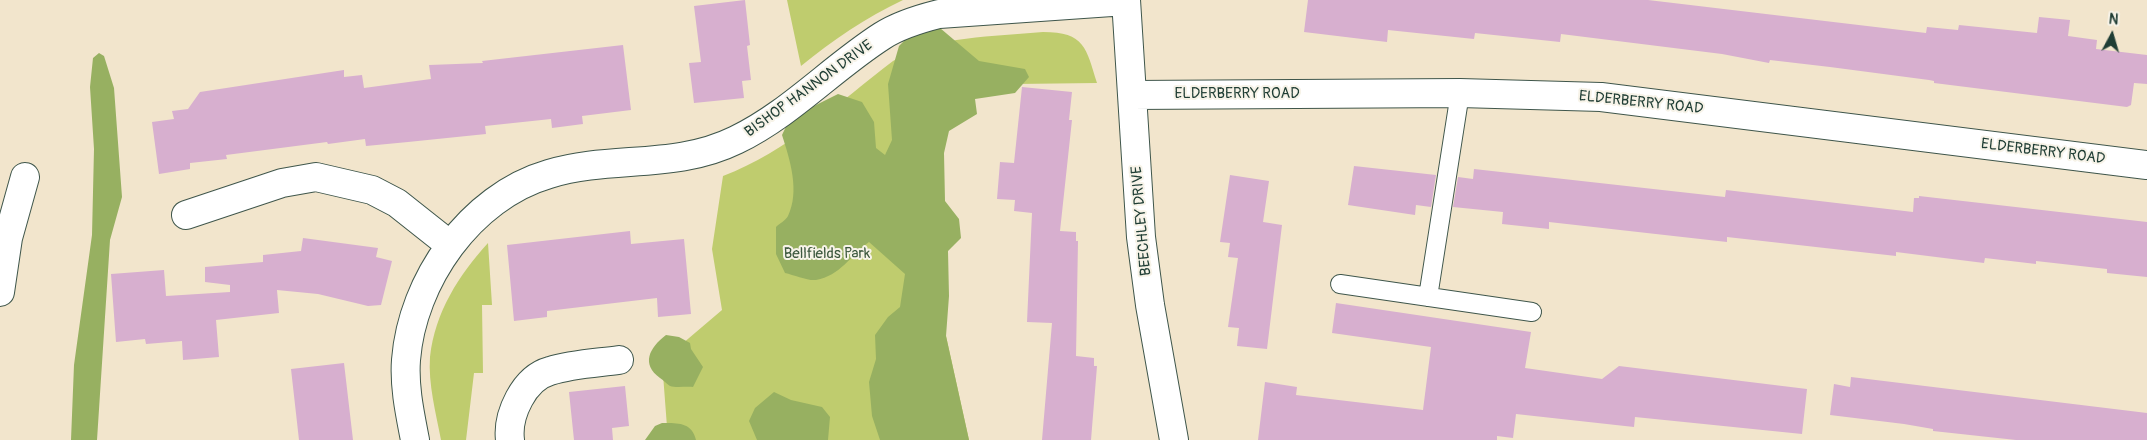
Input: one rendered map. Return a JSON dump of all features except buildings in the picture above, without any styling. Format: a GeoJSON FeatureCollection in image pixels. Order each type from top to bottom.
{"type":"FeatureCollection","features":[{"type":"Feature","properties":{"kind":"street","name":"BEECHLEY DRIVE"},"geometry":{"type":"LineString","coordinates":[[1126,1],[1141,237],[1150,306],[1174,440]]}},
{"type":"Feature","properties":{"kind":"street","name":"BISHOP HANNON DRIVE"},"geometry":{"type":"LineString","coordinates":[[415,440],[407,397],[406,360],[413,322],[436,265],[471,221],[494,203],[521,186],[548,174],[583,167],[674,160],[734,141],[758,129],[882,36],[911,22],[939,14],[1126,1]]}},
{"type":"Feature","properties":{"kind":"street","name":"ELDERBERRY ROAD"},"geometry":{"type":"LineString","coordinates":[[1132,95],[1460,93],[1601,97],[2147,165]]}},
{"type":"Feature","properties":{"kind":"street"},"geometry":{"type":"LineString","coordinates":[[0,292],[8,238],[25,177]]}},
{"type":"Feature","properties":{"kind":"street"},"geometry":{"type":"LineString","coordinates":[[186,215],[282,182],[316,177],[372,190],[397,203],[450,245]]}},
{"type":"Feature","properties":{"kind":"street"},"geometry":{"type":"LineString","coordinates":[[510,440],[509,432],[516,405],[528,386],[548,371],[620,360]]}},
{"type":"Feature","properties":{"kind":"lane"},"geometry":{"type":"LineString","coordinates":[[1428,297],[1460,93]]}},
{"type":"Feature","properties":{"kind":"lane"},"geometry":{"type":"LineString","coordinates":[[1340,284],[1532,312]]}},
{"type":"Feature","properties":{"kind":"green space"},"geometry":{"type":"Polygon","coordinates":[[[787,0],[903,0],[850,30],[801,66],[787,0]]]}},
{"type":"Feature","properties":{"kind":"green space"},"geometry":{"type":"Polygon","coordinates":[[[940,28],[979,61],[1025,69],[1029,77],[1015,93],[975,99],[977,114],[949,131],[944,153],[945,201],[959,219],[961,238],[948,251],[949,296],[946,336],[969,440],[880,440],[872,416],[869,382],[876,359],[875,335],[888,317],[900,307],[905,274],[869,242],[839,270],[824,278],[816,280],[805,279],[785,273],[776,254],[776,227],[788,216],[792,206],[793,186],[791,165],[782,135],[793,112],[814,106],[838,94],[862,102],[874,122],[876,148],[885,155],[892,140],[888,84],[899,46],[916,29],[940,28]]]}},
{"type":"Feature","properties":{"kind":"green space","name":"Bellfields Park"},"geometry":{"type":"Polygon","coordinates":[[[1043,32],[1068,35],[1082,44],[1090,60],[1097,83],[933,85],[946,336],[969,440],[668,440],[662,361],[722,310],[712,249],[723,176],[769,154],[791,140],[893,61],[910,52],[928,46],[966,39],[1043,32]]]}},
{"type":"Feature","properties":{"kind":"green space"},"geometry":{"type":"Polygon","coordinates":[[[99,53],[104,56],[114,88],[122,197],[110,240],[97,440],[71,440],[74,365],[92,235],[94,149],[90,87],[93,58],[99,53]]]}},
{"type":"Feature","properties":{"kind":"green space"},"geometry":{"type":"Polygon","coordinates":[[[488,243],[492,305],[482,305],[483,373],[474,373],[466,440],[441,440],[430,378],[430,357],[433,340],[437,325],[450,295],[467,268],[488,243]]]}},
{"type":"Feature","properties":{"kind":"green space"},"geometry":{"type":"Polygon","coordinates":[[[666,335],[679,337],[690,343],[691,349],[703,367],[693,387],[670,386],[654,373],[649,362],[650,356],[655,345],[666,335]]]}},
{"type":"Feature","properties":{"kind":"green space"},"geometry":{"type":"Polygon","coordinates":[[[774,392],[791,400],[822,407],[830,417],[828,440],[757,440],[749,421],[755,408],[774,392]]]}},
{"type":"Feature","properties":{"kind":"green space"},"geometry":{"type":"Polygon","coordinates":[[[662,423],[678,424],[687,427],[694,434],[696,440],[645,440],[655,426],[662,423]]]}}]}
